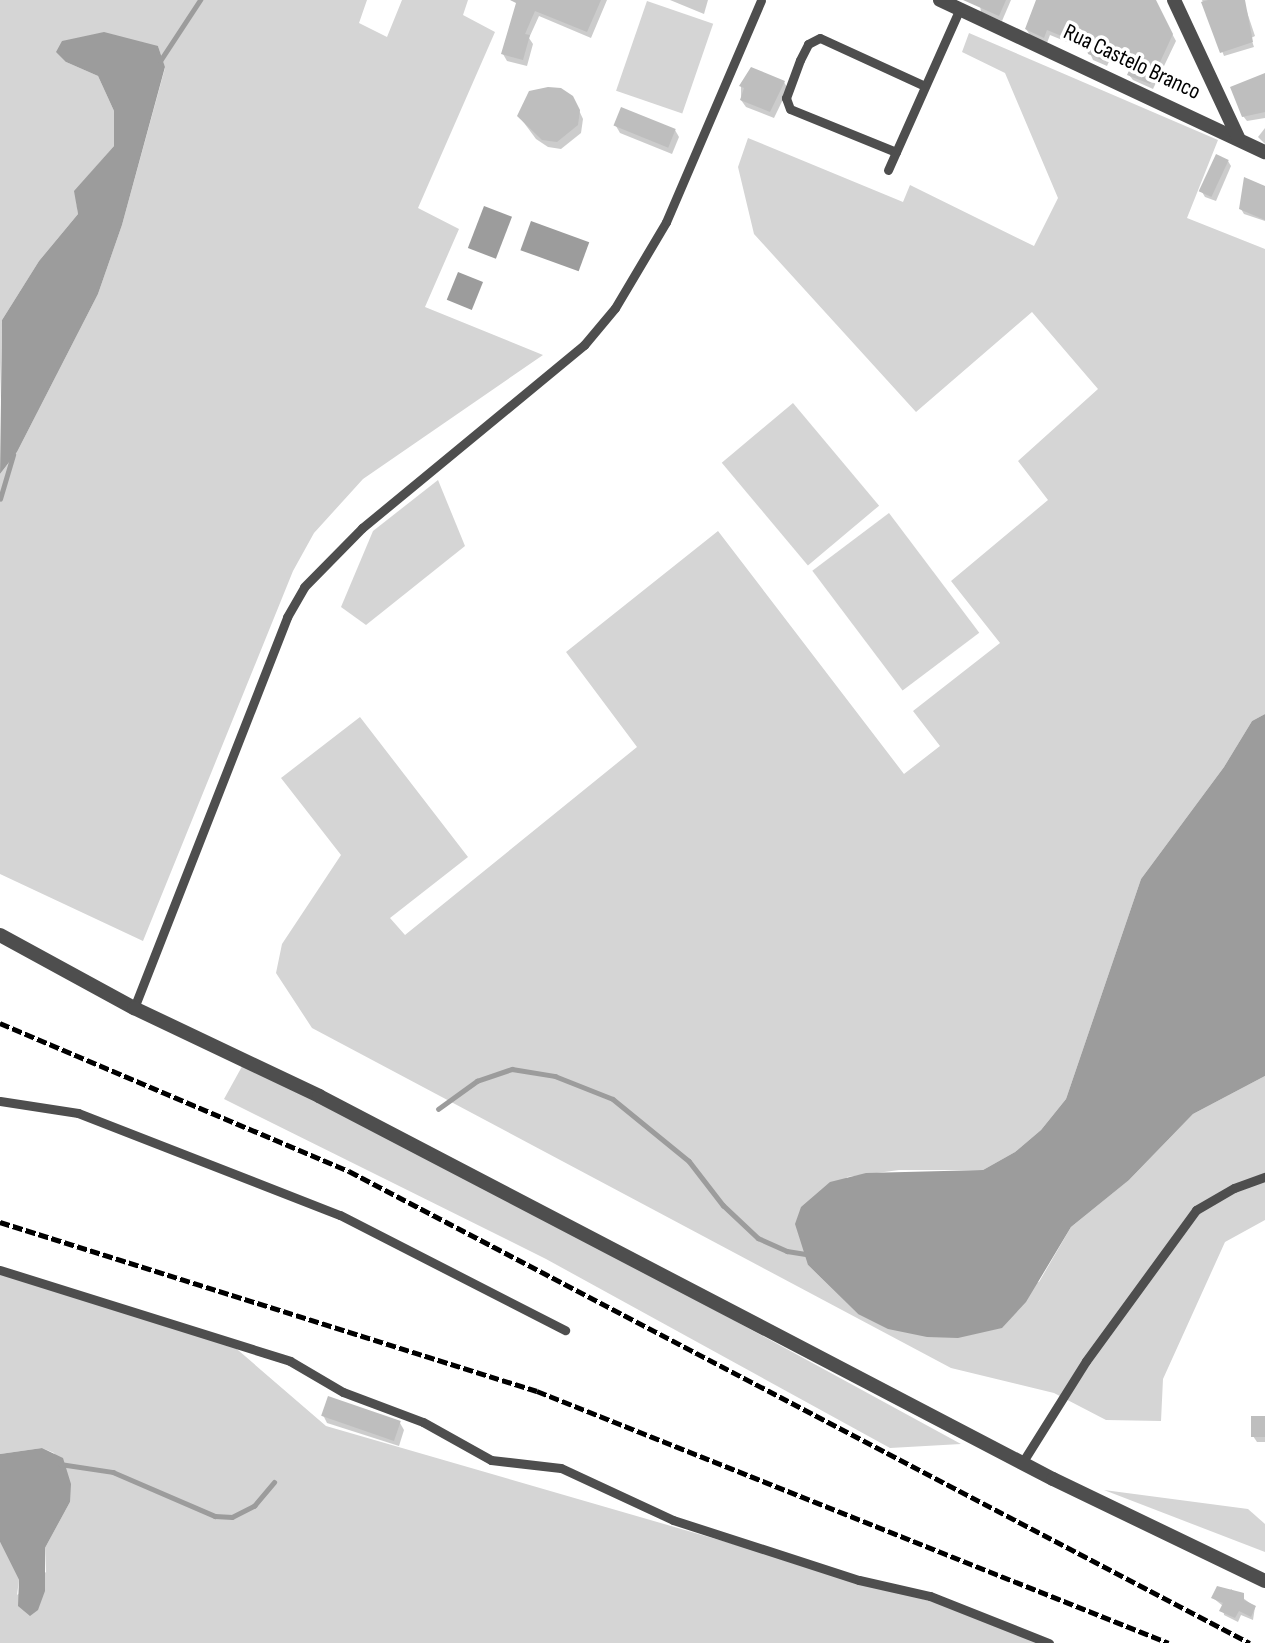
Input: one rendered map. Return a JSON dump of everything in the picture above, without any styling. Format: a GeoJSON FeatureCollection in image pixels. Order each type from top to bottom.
{"type":"FeatureCollection","features":[{"type":"Feature","properties":{"kind":"street","name":"Rua Castelo Branco"},"geometry":{"type":"LineString","coordinates":[[940,0],[961,4],[1265,152]]}},
{"type":"Feature","properties":{"kind":"street"},"geometry":{"type":"LineString","coordinates":[[1174,0],[1238,137]]}},
{"type":"Feature","properties":{"kind":"street"},"geometry":{"type":"LineString","coordinates":[[0,935],[134,1008],[319,1096],[1023,1463],[1265,1581]]}},
{"type":"Feature","properties":{"kind":"lane"},"geometry":{"type":"LineString","coordinates":[[134,1008],[287,617],[304,587],[362,528],[583,345],[615,308],[666,222],[761,0]]}},
{"type":"Feature","properties":{"kind":"lane"},"geometry":{"type":"LineString","coordinates":[[888,170],[961,4]]}},
{"type":"Feature","properties":{"kind":"lane"},"geometry":{"type":"LineString","coordinates":[[896,152],[790,109],[786,98],[800,60],[808,44],[820,38],[925,86]]}},
{"type":"Feature","properties":{"kind":"lane"},"geometry":{"type":"LineString","coordinates":[[0,1101],[78,1113],[340,1215],[565,1330]]}},
{"type":"Feature","properties":{"kind":"lane"},"geometry":{"type":"LineString","coordinates":[[1023,1463],[1086,1361],[1196,1210],[1234,1188],[1265,1177]]}},
{"type":"Feature","properties":{"kind":"lane"},"geometry":{"type":"LineString","coordinates":[[0,1270],[290,1361],[343,1392],[423,1422],[491,1460],[561,1468],[673,1520],[859,1580],[930,1595],[1049,1643]]}},
{"type":"Feature","properties":{"kind":"shaded area"},"geometry":{"type":"Polygon","coordinates":[[[0,0],[367,0],[359,23],[387,37],[402,0],[468,0],[463,15],[495,32],[418,208],[459,229],[425,307],[543,355],[363,479],[314,533],[293,571],[143,941],[0,874],[0,474],[17,452],[98,294],[122,225],[165,68],[158,46],[66,62],[98,76],[114,111],[114,146],[75,191],[78,214],[39,261],[2,320],[0,404],[0,0]]]}},
{"type":"Feature","properties":{"kind":"shaded area"},"geometry":{"type":"Polygon","coordinates":[[[647,1],[713,24],[682,114],[616,91],[647,1]]]}},
{"type":"Feature","properties":{"kind":"shaded area"},"geometry":{"type":"Polygon","coordinates":[[[104,32],[158,46],[165,67],[122,225],[98,294],[17,452],[0,474],[2,320],[39,261],[78,214],[74,191],[114,146],[114,111],[98,76],[66,62],[56,52],[62,41],[104,32]]]}},
{"type":"Feature","properties":{"kind":"shaded area"},"geometry":{"type":"Polygon","coordinates":[[[969,33],[1218,140],[1187,218],[1265,249],[1265,714],[1252,721],[1224,767],[1141,879],[1066,1099],[1041,1130],[1015,1152],[983,1170],[899,1170],[847,1177],[808,1265],[858,1314],[1039,1282],[1071,1227],[1130,1179],[1193,1114],[1265,1076],[1265,1220],[1225,1242],[1163,1379],[1161,1421],[1106,1420],[1054,1393],[951,1368],[312,1028],[276,973],[282,944],[341,855],[281,778],[360,717],[468,857],[390,918],[405,935],[637,747],[566,652],[718,531],[904,774],[940,746],[913,711],[1000,643],[951,581],[1048,500],[1018,461],[1098,389],[1032,312],[916,412],[754,234],[738,167],[748,138],[903,202],[910,185],[1034,246],[1058,198],[1005,73],[962,52],[969,33]]]}},
{"type":"Feature","properties":{"kind":"shaded area"},"geometry":{"type":"Polygon","coordinates":[[[484,206],[512,217],[496,259],[468,248],[484,206]]]}},
{"type":"Feature","properties":{"kind":"shaded area"},"geometry":{"type":"Polygon","coordinates":[[[531,221],[589,242],[579,271],[520,250],[531,221]]]}},
{"type":"Feature","properties":{"kind":"shaded area"},"geometry":{"type":"Polygon","coordinates":[[[458,272],[483,282],[472,310],[447,300],[458,272]]]}},
{"type":"Feature","properties":{"kind":"shaded area"},"geometry":{"type":"Polygon","coordinates":[[[793,403],[879,506],[808,565],[722,463],[793,403]]]}},
{"type":"Feature","properties":{"kind":"shaded area"},"geometry":{"type":"Polygon","coordinates":[[[438,480],[465,546],[366,625],[341,607],[373,531],[438,480]]]}},
{"type":"Feature","properties":{"kind":"shaded area"},"geometry":{"type":"Polygon","coordinates":[[[889,513],[979,633],[903,691],[812,571],[889,513]]]}},
{"type":"Feature","properties":{"kind":"shaded area"},"geometry":{"type":"Polygon","coordinates":[[[1265,714],[1265,1076],[1193,1114],[1129,1180],[1071,1227],[1026,1302],[1002,1328],[958,1338],[927,1337],[888,1329],[858,1314],[808,1265],[795,1224],[801,1207],[830,1182],[866,1173],[983,1170],[1015,1152],[1041,1130],[1066,1099],[1141,879],[1224,767],[1252,721],[1265,714]]]}},
{"type":"Feature","properties":{"kind":"shaded area"},"geometry":{"type":"Polygon","coordinates":[[[245,1061],[526,1207],[961,1444],[890,1448],[546,1259],[224,1099],[245,1061]]]}},
{"type":"Feature","properties":{"kind":"shaded area"},"geometry":{"type":"Polygon","coordinates":[[[0,1269],[224,1338],[326,1426],[947,1606],[1043,1643],[0,1643],[0,1542],[19,1580],[17,1595],[46,1572],[45,1548],[70,1502],[54,1453],[42,1448],[0,1454],[0,1269]]]}},
{"type":"Feature","properties":{"kind":"shaded area"},"geometry":{"type":"Polygon","coordinates":[[[42,1448],[63,1458],[71,1484],[70,1502],[45,1548],[45,1591],[38,1610],[30,1616],[18,1606],[19,1580],[0,1542],[0,1454],[42,1448]]]}},
{"type":"Feature","properties":{"kind":"shaded area"},"geometry":{"type":"Polygon","coordinates":[[[1104,1490],[1248,1509],[1265,1524],[1265,1552],[1104,1490]]]}},
{"type":"Feature","properties":{"kind":"building"},"geometry":{"type":"Polygon","coordinates":[[[510,0],[601,0],[587,32],[535,11],[525,34],[530,35],[523,60],[501,54],[516,3],[510,0]]]}},
{"type":"Feature","properties":{"kind":"building"},"geometry":{"type":"Polygon","coordinates":[[[963,0],[1006,0],[999,16],[963,0]]]}},
{"type":"Feature","properties":{"kind":"building"},"geometry":{"type":"Polygon","coordinates":[[[1036,0],[1156,0],[1173,34],[1150,84],[1127,75],[1134,59],[1109,50],[1104,61],[1088,54],[1086,46],[1047,30],[1044,38],[1025,29],[1036,0]]]}},
{"type":"Feature","properties":{"kind":"building"},"geometry":{"type":"Polygon","coordinates":[[[1245,0],[1253,42],[1220,53],[1201,2],[1245,0]]]}},
{"type":"Feature","properties":{"kind":"building"},"geometry":{"type":"Polygon","coordinates":[[[751,67],[785,81],[770,112],[740,100],[744,88],[739,86],[751,67]]]}},
{"type":"Feature","properties":{"kind":"building"},"geometry":{"type":"Polygon","coordinates":[[[1265,73],[1265,112],[1242,117],[1230,87],[1265,73]]]}},
{"type":"Feature","properties":{"kind":"building"},"geometry":{"type":"Polygon","coordinates":[[[548,87],[561,88],[573,96],[580,110],[578,125],[557,142],[542,140],[517,116],[529,91],[548,87]]]}},
{"type":"Feature","properties":{"kind":"building"},"geometry":{"type":"Polygon","coordinates":[[[621,107],[676,129],[668,148],[614,126],[621,107]]]}},
{"type":"Feature","properties":{"kind":"building"},"geometry":{"type":"Polygon","coordinates":[[[1216,154],[1229,160],[1211,197],[1199,191],[1216,154]]]}},
{"type":"Feature","properties":{"kind":"building"},"geometry":{"type":"Polygon","coordinates":[[[1244,177],[1265,186],[1265,220],[1239,209],[1244,177]]]}},
{"type":"Feature","properties":{"kind":"building"},"geometry":{"type":"Polygon","coordinates":[[[328,1396],[401,1421],[394,1441],[321,1416],[328,1396]]]}},
{"type":"Feature","properties":{"kind":"building"},"geometry":{"type":"Polygon","coordinates":[[[1251,1416],[1265,1416],[1265,1437],[1251,1437],[1251,1416]]]}},
{"type":"Feature","properties":{"kind":"building"},"geometry":{"type":"Polygon","coordinates":[[[1217,1586],[1244,1593],[1244,1600],[1256,1606],[1251,1617],[1239,1611],[1235,1618],[1219,1611],[1223,1603],[1211,1598],[1217,1586]]]}},
{"type":"Feature","properties":{"kind":"waterway"},"geometry":{"type":"LineString","coordinates":[[160,61],[200,0]]}},
{"type":"Feature","properties":{"kind":"waterway"},"geometry":{"type":"LineString","coordinates":[[0,499],[13,455]]}},
{"type":"Feature","properties":{"kind":"waterway"},"geometry":{"type":"LineString","coordinates":[[438,1109],[477,1081],[512,1069],[555,1076],[613,1099],[689,1161],[723,1205],[758,1238],[787,1251],[807,1254]]}},
{"type":"Feature","properties":{"kind":"waterway"},"geometry":{"type":"LineString","coordinates":[[60,1464],[113,1472],[215,1516],[232,1517],[254,1506],[274,1482]]}},
{"type":"Feature","properties":{"kind":"railway"},"geometry":{"type":"LineString","coordinates":[[0,1023],[349,1171],[1250,1643]]}},
{"type":"Feature","properties":{"kind":"railway"},"geometry":{"type":"LineString","coordinates":[[0,1222],[537,1391],[1169,1643]]}}]}
